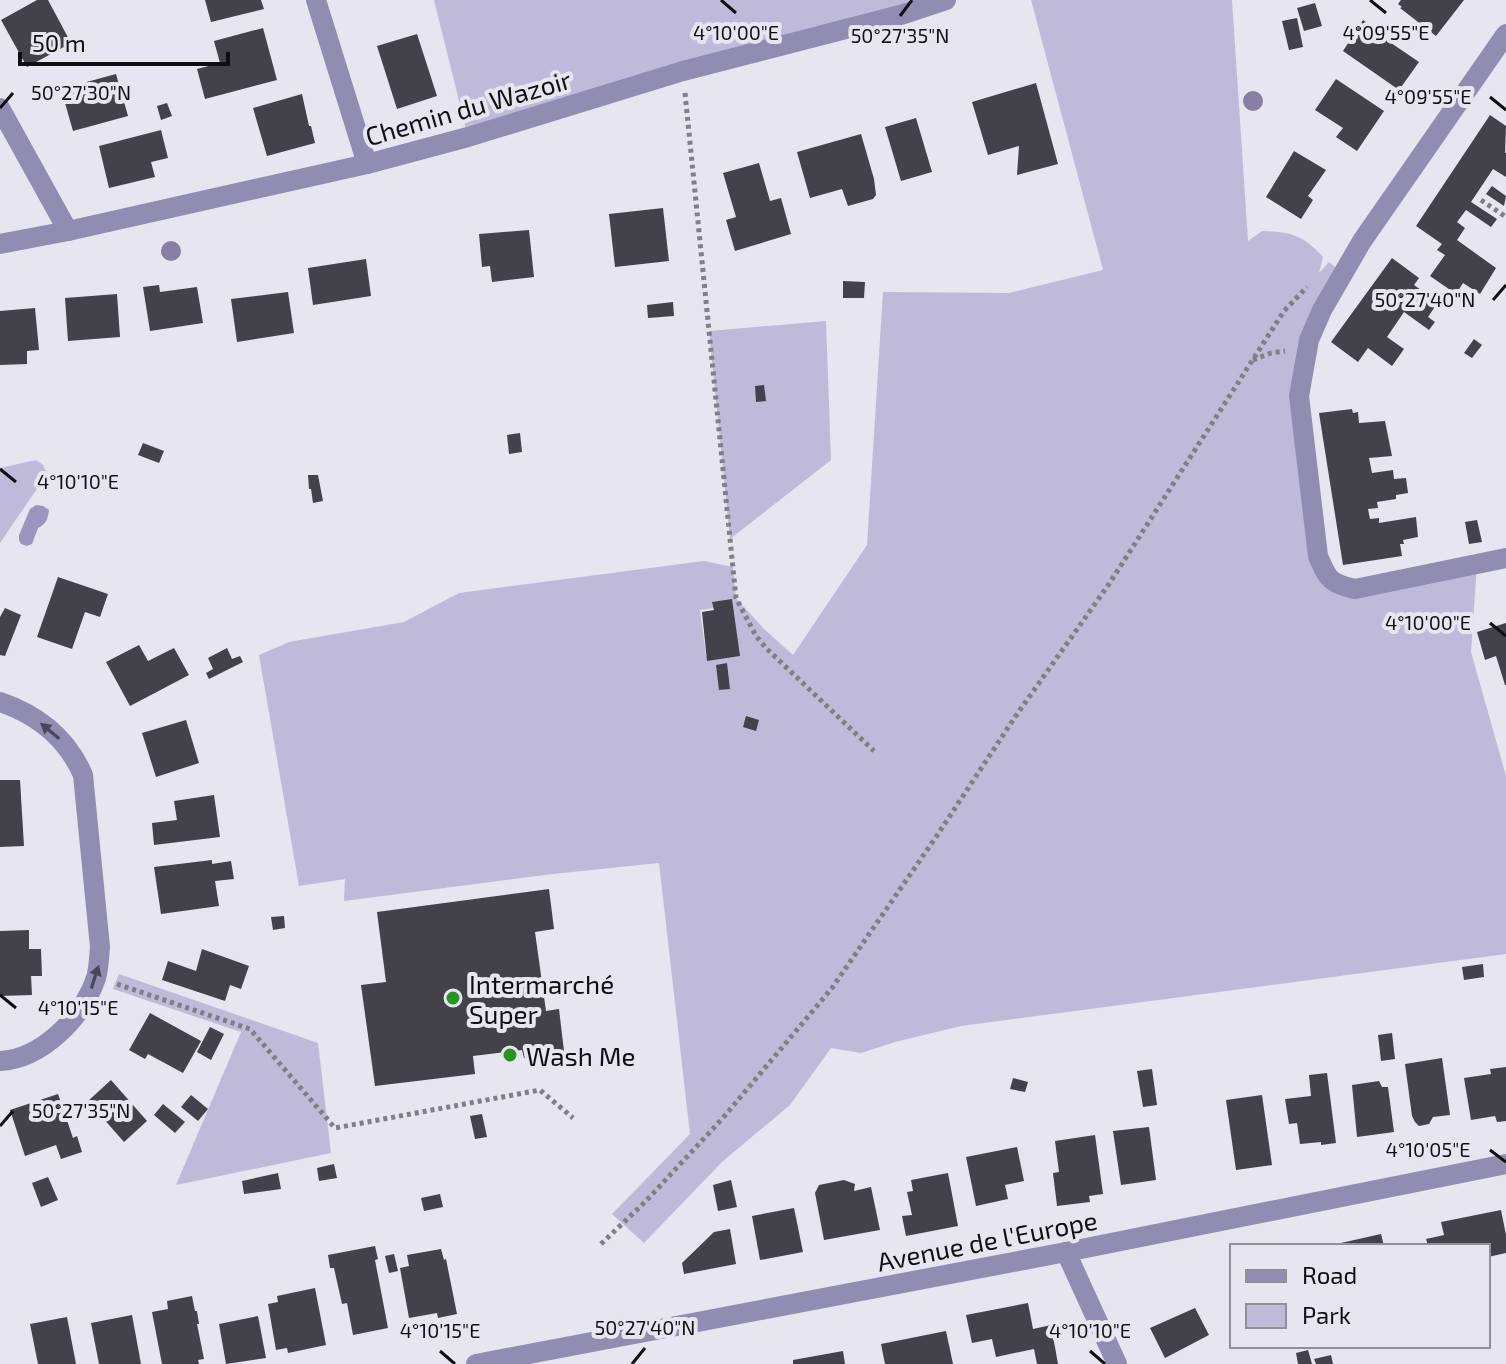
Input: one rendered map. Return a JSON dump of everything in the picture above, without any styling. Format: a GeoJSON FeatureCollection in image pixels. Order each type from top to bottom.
{"type":"FeatureCollection","features":[{"type":"Feature","properties":{"kind":"street"},"geometry":{"type":"LineString","coordinates":[[316,0],[367,164]]}},
{"type":"Feature","properties":{"kind":"street","name":"Chemin du Wazoir"},"geometry":{"type":"LineString","coordinates":[[0,244],[367,164],[468,137],[683,71],[904,14],[946,0]]}},
{"type":"Feature","properties":{"kind":"street"},"geometry":{"type":"LineString","coordinates":[[1506,34],[1362,241],[1322,310],[1309,340],[1299,396],[1318,556],[1327,577],[1338,585],[1355,589],[1506,558]]}},
{"type":"Feature","properties":{"kind":"street"},"geometry":{"type":"LineString","coordinates":[[0,108],[68,231]]}},
{"type":"Feature","properties":{"kind":"street"},"geometry":{"type":"LineString","coordinates":[[0,702],[14,706],[49,729],[74,756],[83,775],[100,947],[96,977],[81,1007],[35,1051],[12,1061],[0,1061]]}},
{"type":"Feature","properties":{"kind":"street","name":"Avenue de l'Europe"},"geometry":{"type":"LineString","coordinates":[[476,1364],[1066,1252],[1506,1164]]}},
{"type":"Feature","properties":{"kind":"street"},"geometry":{"type":"LineString","coordinates":[[1066,1252],[1117,1364]]}},
{"type":"Feature","properties":{"kind":"path"},"geometry":{"type":"LineString","coordinates":[[683,71],[736,598],[748,623],[766,648],[874,751]]}},
{"type":"Feature","properties":{"kind":"path"},"geometry":{"type":"LineString","coordinates":[[1481,200],[1506,217]]}},
{"type":"Feature","properties":{"kind":"path"},"geometry":{"type":"LineString","coordinates":[[601,1244],[646,1201],[722,1119],[832,988],[1109,584],[1284,311],[1309,284]]}},
{"type":"Feature","properties":{"kind":"path"},"geometry":{"type":"LineString","coordinates":[[1251,361],[1271,353],[1292,351],[1305,356]]}},
{"type":"Feature","properties":{"kind":"path"},"geometry":{"type":"LineString","coordinates":[[96,977],[250,1029],[335,1128],[540,1090],[573,1118]]}},
{"type":"Feature","properties":{"kind":"green space"},"geometry":{"type":"Polygon","coordinates":[[[434,0],[946,0],[468,137],[434,0]]]}},
{"type":"Feature","properties":{"kind":"green space"},"geometry":{"type":"Polygon","coordinates":[[[1031,0],[1232,0],[1248,241],[1262,231],[1296,236],[1323,257],[1319,273],[1329,262],[1343,273],[1302,374],[1318,556],[1338,585],[1477,564],[1471,652],[1506,776],[1506,954],[961,1026],[861,1053],[831,1048],[790,1105],[723,1161],[644,1243],[612,1214],[690,1134],[659,863],[344,901],[345,879],[299,886],[259,655],[289,642],[404,622],[459,593],[704,561],[733,567],[736,598],[793,655],[867,545],[883,292],[1009,293],[1103,270],[1031,0]],[[729,606],[700,610],[706,656],[736,652],[729,606]]]}},
{"type":"Feature","properties":{"kind":"green space"},"geometry":{"type":"Polygon","coordinates":[[[826,321],[831,460],[730,539],[709,331],[826,321]]]}},
{"type":"Feature","properties":{"kind":"green space"},"geometry":{"type":"Polygon","coordinates":[[[36,460],[43,465],[47,474],[0,543],[0,468],[36,460]]]}},
{"type":"Feature","properties":{"kind":"green space"},"geometry":{"type":"Polygon","coordinates":[[[119,974],[318,1043],[331,1153],[176,1185],[241,1032],[113,989],[119,974]]]}},
{"type":"Feature","properties":{"kind":"shaded area"},"geometry":{"type":"Polygon","coordinates":[[[36,505],[49,510],[48,516],[38,528],[32,544],[27,546],[21,544],[19,535],[30,509],[36,505]]]}},
{"type":"Feature","properties":{"kind":"building"},"geometry":{"type":"Polygon","coordinates":[[[37,0],[48,0],[71,43],[27,67],[1,20],[37,0]]]}},
{"type":"Feature","properties":{"kind":"building"},"geometry":{"type":"Polygon","coordinates":[[[205,0],[261,0],[264,9],[211,22],[205,0]]]}},
{"type":"Feature","properties":{"kind":"building"},"geometry":{"type":"Polygon","coordinates":[[[1401,0],[1464,0],[1436,36],[1400,8],[1398,4],[1401,0]]]}},
{"type":"Feature","properties":{"kind":"building"},"geometry":{"type":"Polygon","coordinates":[[[1315,3],[1322,26],[1304,31],[1297,8],[1315,3]]]}},
{"type":"Feature","properties":{"kind":"building"},"geometry":{"type":"Polygon","coordinates":[[[1297,18],[1303,47],[1289,50],[1282,21],[1297,18]]]}},
{"type":"Feature","properties":{"kind":"building"},"geometry":{"type":"Polygon","coordinates":[[[1363,20],[1371,26],[1369,28],[1419,62],[1399,90],[1343,51],[1363,20]]]}},
{"type":"Feature","properties":{"kind":"building"},"geometry":{"type":"Polygon","coordinates":[[[263,28],[277,80],[205,99],[197,69],[220,63],[214,41],[263,28]]]}},
{"type":"Feature","properties":{"kind":"building"},"geometry":{"type":"Polygon","coordinates":[[[417,34],[437,96],[397,109],[377,46],[417,34]]]}},
{"type":"Feature","properties":{"kind":"building"},"geometry":{"type":"Polygon","coordinates":[[[116,74],[128,116],[73,131],[61,89],[116,74]]]}},
{"type":"Feature","properties":{"kind":"building"},"geometry":{"type":"Polygon","coordinates":[[[1336,79],[1384,111],[1357,151],[1336,137],[1343,128],[1315,110],[1336,79]]]}},
{"type":"Feature","properties":{"kind":"building"},"geometry":{"type":"Polygon","coordinates":[[[1036,83],[1058,164],[1017,175],[1019,146],[988,155],[972,102],[1036,83]]]}},
{"type":"Feature","properties":{"kind":"building"},"geometry":{"type":"Polygon","coordinates":[[[302,94],[315,143],[267,156],[253,108],[302,94]]]}},
{"type":"Feature","properties":{"kind":"building"},"geometry":{"type":"Polygon","coordinates":[[[167,103],[172,116],[161,120],[157,106],[167,103]]]}},
{"type":"Feature","properties":{"kind":"building"},"geometry":{"type":"Polygon","coordinates":[[[1490,115],[1506,126],[1506,177],[1493,169],[1471,202],[1497,219],[1491,227],[1466,210],[1457,222],[1465,228],[1457,240],[1496,268],[1480,294],[1463,283],[1456,294],[1430,276],[1445,255],[1437,250],[1442,244],[1416,226],[1490,115]]]}},
{"type":"Feature","properties":{"kind":"building"},"geometry":{"type":"Polygon","coordinates":[[[916,118],[932,172],[901,181],[885,127],[916,118]]]}},
{"type":"Feature","properties":{"kind":"building"},"geometry":{"type":"Polygon","coordinates":[[[161,130],[168,158],[151,162],[155,177],[109,188],[99,146],[161,130]]]}},
{"type":"Feature","properties":{"kind":"building"},"geometry":{"type":"Polygon","coordinates":[[[861,134],[874,179],[876,195],[873,199],[848,206],[842,189],[810,198],[797,152],[861,134]]]}},
{"type":"Feature","properties":{"kind":"building"},"geometry":{"type":"Polygon","coordinates":[[[1294,151],[1326,170],[1308,196],[1313,200],[1301,219],[1266,197],[1294,151]]]}},
{"type":"Feature","properties":{"kind":"building"},"geometry":{"type":"Polygon","coordinates":[[[759,163],[770,201],[781,198],[791,234],[735,251],[726,220],[736,217],[723,173],[759,163]]]}},
{"type":"Feature","properties":{"kind":"building"},"geometry":{"type":"Polygon","coordinates":[[[1492,186],[1506,196],[1504,206],[1486,194],[1492,186]]]}},
{"type":"Feature","properties":{"kind":"building"},"geometry":{"type":"Polygon","coordinates":[[[663,208],[669,261],[615,267],[609,214],[663,208]]]}},
{"type":"Feature","properties":{"kind":"building"},"geometry":{"type":"Polygon","coordinates":[[[529,230],[534,277],[492,282],[490,266],[482,267],[479,234],[529,230]]]}},
{"type":"Feature","properties":{"kind":"building"},"geometry":{"type":"Polygon","coordinates":[[[1392,258],[1419,278],[1414,285],[1438,302],[1428,317],[1435,322],[1429,330],[1404,312],[1387,337],[1404,349],[1392,366],[1368,348],[1358,362],[1331,342],[1392,258]]]}},
{"type":"Feature","properties":{"kind":"building"},"geometry":{"type":"Polygon","coordinates":[[[366,259],[371,296],[313,305],[308,268],[366,259]]]}},
{"type":"Feature","properties":{"kind":"building"},"geometry":{"type":"Polygon","coordinates":[[[843,281],[865,282],[864,298],[843,298],[843,281]]]}},
{"type":"Feature","properties":{"kind":"building"},"geometry":{"type":"Polygon","coordinates":[[[159,285],[160,292],[197,287],[203,323],[150,331],[143,287],[159,285]]]}},
{"type":"Feature","properties":{"kind":"building"},"geometry":{"type":"Polygon","coordinates":[[[288,292],[294,333],[237,342],[231,299],[288,292]]]}},
{"type":"Feature","properties":{"kind":"building"},"geometry":{"type":"Polygon","coordinates":[[[117,294],[120,337],[68,341],[65,298],[117,294]]]}},
{"type":"Feature","properties":{"kind":"building"},"geometry":{"type":"Polygon","coordinates":[[[673,302],[674,316],[648,318],[647,305],[673,302]]]}},
{"type":"Feature","properties":{"kind":"building"},"geometry":{"type":"Polygon","coordinates":[[[35,308],[39,350],[27,351],[27,364],[0,365],[0,311],[35,308]]]}},
{"type":"Feature","properties":{"kind":"building"},"geometry":{"type":"Polygon","coordinates":[[[1474,339],[1482,345],[1472,358],[1464,353],[1474,339]]]}},
{"type":"Feature","properties":{"kind":"building"},"geometry":{"type":"Polygon","coordinates":[[[764,385],[766,401],[756,402],[755,386],[764,385]]]}},
{"type":"Feature","properties":{"kind":"building"},"geometry":{"type":"Polygon","coordinates":[[[1352,409],[1353,413],[1358,412],[1359,423],[1385,421],[1392,456],[1369,458],[1372,473],[1393,470],[1394,479],[1406,478],[1408,493],[1396,495],[1396,499],[1377,502],[1378,508],[1368,509],[1370,519],[1379,518],[1379,523],[1416,517],[1418,537],[1403,540],[1404,544],[1400,544],[1402,556],[1343,565],[1319,413],[1352,409]]]}},
{"type":"Feature","properties":{"kind":"building"},"geometry":{"type":"Polygon","coordinates":[[[520,433],[522,452],[509,454],[507,435],[520,433]]]}},
{"type":"Feature","properties":{"kind":"building"},"geometry":{"type":"Polygon","coordinates":[[[143,443],[164,451],[159,463],[138,455],[143,443]]]}},
{"type":"Feature","properties":{"kind":"building"},"geometry":{"type":"Polygon","coordinates":[[[308,475],[318,475],[323,501],[313,503],[308,475]]]}},
{"type":"Feature","properties":{"kind":"building"},"geometry":{"type":"Polygon","coordinates":[[[1477,520],[1482,542],[1469,544],[1465,522],[1477,520]]]}},
{"type":"Feature","properties":{"kind":"building"},"geometry":{"type":"Polygon","coordinates":[[[58,577],[108,594],[100,617],[85,612],[72,649],[37,637],[58,577]]]}},
{"type":"Feature","properties":{"kind":"building"},"geometry":{"type":"Polygon","coordinates":[[[732,599],[740,656],[707,661],[702,612],[714,610],[712,602],[732,599]]]}},
{"type":"Feature","properties":{"kind":"building"},"geometry":{"type":"Polygon","coordinates":[[[5,608],[21,615],[5,656],[0,655],[0,617],[5,608]]]}},
{"type":"Feature","properties":{"kind":"building"},"geometry":{"type":"Polygon","coordinates":[[[1506,623],[1505,685],[1496,656],[1485,660],[1477,632],[1506,623]]]}},
{"type":"Feature","properties":{"kind":"building"},"geometry":{"type":"Polygon","coordinates":[[[139,645],[148,661],[174,648],[189,675],[130,706],[106,662],[139,645]]]}},
{"type":"Feature","properties":{"kind":"building"},"geometry":{"type":"Polygon","coordinates":[[[227,648],[232,659],[240,656],[243,662],[209,679],[206,673],[213,669],[208,658],[227,648]]]}},
{"type":"Feature","properties":{"kind":"building"},"geometry":{"type":"Polygon","coordinates":[[[727,663],[730,689],[719,690],[716,665],[727,663]]]}},
{"type":"Feature","properties":{"kind":"building"},"geometry":{"type":"Polygon","coordinates":[[[746,716],[759,720],[756,731],[743,727],[746,716]]]}},
{"type":"Feature","properties":{"kind":"building"},"geometry":{"type":"Polygon","coordinates":[[[186,720],[199,763],[156,777],[142,733],[186,720]]]}},
{"type":"Feature","properties":{"kind":"building"},"geometry":{"type":"Polygon","coordinates":[[[0,780],[20,780],[24,846],[0,847],[0,780]]]}},
{"type":"Feature","properties":{"kind":"building"},"geometry":{"type":"Polygon","coordinates":[[[214,795],[220,837],[154,845],[152,823],[177,820],[174,801],[214,795]]]}},
{"type":"Feature","properties":{"kind":"building"},"geometry":{"type":"Polygon","coordinates":[[[212,860],[212,864],[231,861],[234,879],[215,881],[219,906],[161,914],[154,867],[212,860]]]}},
{"type":"Feature","properties":{"kind":"building","name":"Intermarché Super"},"geometry":{"type":"Polygon","coordinates":[[[549,889],[554,929],[535,932],[546,1011],[559,1009],[564,1051],[524,1058],[522,1050],[473,1056],[475,1074],[375,1086],[361,985],[386,982],[377,912],[549,889]]]}},
{"type":"Feature","properties":{"kind":"building"},"geometry":{"type":"Polygon","coordinates":[[[284,916],[285,928],[273,930],[271,917],[284,916]]]}},
{"type":"Feature","properties":{"kind":"building"},"geometry":{"type":"Polygon","coordinates":[[[29,930],[29,949],[41,949],[42,976],[31,976],[32,995],[0,996],[0,931],[29,930]]]}},
{"type":"Feature","properties":{"kind":"building"},"geometry":{"type":"Polygon","coordinates":[[[202,949],[249,966],[241,989],[230,985],[225,1001],[162,980],[168,961],[196,971],[202,949]]]}},
{"type":"Feature","properties":{"kind":"building"},"geometry":{"type":"Polygon","coordinates":[[[1483,964],[1484,977],[1464,980],[1462,967],[1483,964]]]}},
{"type":"Feature","properties":{"kind":"building"},"geometry":{"type":"Polygon","coordinates":[[[150,1013],[201,1041],[183,1073],[148,1054],[145,1059],[129,1050],[150,1013]]]}},
{"type":"Feature","properties":{"kind":"building"},"geometry":{"type":"Polygon","coordinates":[[[210,1027],[224,1034],[211,1060],[197,1052],[210,1027]]]}},
{"type":"Feature","properties":{"kind":"building"},"geometry":{"type":"Polygon","coordinates":[[[1392,1033],[1395,1059],[1381,1061],[1378,1035],[1392,1033]]]}},
{"type":"Feature","properties":{"kind":"building"},"geometry":{"type":"Polygon","coordinates":[[[1442,1058],[1450,1115],[1433,1117],[1429,1124],[1419,1126],[1412,1116],[1405,1064],[1442,1058]]]}},
{"type":"Feature","properties":{"kind":"building"},"geometry":{"type":"Polygon","coordinates":[[[1506,1067],[1506,1121],[1497,1122],[1495,1116],[1471,1120],[1464,1078],[1491,1074],[1490,1069],[1506,1067]]]}},
{"type":"Feature","properties":{"kind":"building"},"geometry":{"type":"Polygon","coordinates":[[[1152,1069],[1157,1105],[1143,1107],[1137,1071],[1152,1069]]]}},
{"type":"Feature","properties":{"kind":"building"},"geometry":{"type":"Polygon","coordinates":[[[1327,1073],[1336,1143],[1300,1144],[1297,1123],[1289,1124],[1285,1099],[1311,1096],[1309,1075],[1327,1073]]]}},
{"type":"Feature","properties":{"kind":"building"},"geometry":{"type":"Polygon","coordinates":[[[1013,1078],[1028,1082],[1025,1092],[1010,1089],[1013,1078]]]}},
{"type":"Feature","properties":{"kind":"building"},"geometry":{"type":"Polygon","coordinates":[[[111,1080],[147,1121],[124,1142],[88,1101],[111,1080]]]}},
{"type":"Feature","properties":{"kind":"building"},"geometry":{"type":"Polygon","coordinates":[[[1379,1081],[1382,1087],[1388,1087],[1394,1132],[1357,1137],[1352,1085],[1379,1081]]]}},
{"type":"Feature","properties":{"kind":"building"},"geometry":{"type":"Polygon","coordinates":[[[58,1094],[73,1138],[77,1136],[82,1152],[61,1159],[56,1145],[25,1156],[10,1110],[58,1094]]]}},
{"type":"Feature","properties":{"kind":"building"},"geometry":{"type":"Polygon","coordinates":[[[191,1095],[208,1109],[198,1121],[181,1107],[191,1095]]]}},
{"type":"Feature","properties":{"kind":"building"},"geometry":{"type":"Polygon","coordinates":[[[1262,1095],[1272,1165],[1236,1170],[1226,1100],[1262,1095]]]}},
{"type":"Feature","properties":{"kind":"building"},"geometry":{"type":"Polygon","coordinates":[[[163,1104],[185,1122],[175,1133],[154,1115],[163,1104]]]}},
{"type":"Feature","properties":{"kind":"building"},"geometry":{"type":"Polygon","coordinates":[[[482,1114],[487,1137],[475,1139],[470,1116],[482,1114]]]}},
{"type":"Feature","properties":{"kind":"building"},"geometry":{"type":"Polygon","coordinates":[[[1149,1127],[1156,1180],[1121,1185],[1113,1131],[1149,1127]]]}},
{"type":"Feature","properties":{"kind":"building"},"geometry":{"type":"Polygon","coordinates":[[[1095,1135],[1103,1194],[1089,1196],[1090,1202],[1057,1206],[1053,1173],[1059,1172],[1055,1141],[1095,1135]]]}},
{"type":"Feature","properties":{"kind":"building"},"geometry":{"type":"Polygon","coordinates":[[[1017,1147],[1024,1181],[1005,1185],[1008,1199],[976,1206],[966,1157],[1017,1147]]]}},
{"type":"Feature","properties":{"kind":"building"},"geometry":{"type":"Polygon","coordinates":[[[334,1164],[337,1178],[319,1181],[317,1168],[334,1164]]]}},
{"type":"Feature","properties":{"kind":"building"},"geometry":{"type":"Polygon","coordinates":[[[278,1173],[281,1189],[244,1194],[242,1181],[278,1173]]]}},
{"type":"Feature","properties":{"kind":"building"},"geometry":{"type":"Polygon","coordinates":[[[948,1173],[958,1226],[906,1236],[902,1216],[912,1215],[907,1192],[913,1191],[911,1180],[948,1173]]]}},
{"type":"Feature","properties":{"kind":"building"},"geometry":{"type":"Polygon","coordinates":[[[48,1177],[58,1200],[41,1207],[32,1183],[48,1177]]]}},
{"type":"Feature","properties":{"kind":"building"},"geometry":{"type":"Polygon","coordinates":[[[731,1180],[737,1207],[718,1211],[713,1185],[731,1180]]]}},
{"type":"Feature","properties":{"kind":"building"},"geometry":{"type":"Polygon","coordinates":[[[844,1180],[855,1184],[854,1191],[871,1187],[880,1230],[824,1240],[815,1193],[819,1185],[844,1180]]]}},
{"type":"Feature","properties":{"kind":"building"},"geometry":{"type":"Polygon","coordinates":[[[440,1194],[443,1207],[424,1211],[421,1198],[440,1194]]]}},
{"type":"Feature","properties":{"kind":"building"},"geometry":{"type":"Polygon","coordinates":[[[794,1208],[803,1252],[760,1260],[752,1216],[794,1208]]]}},
{"type":"Feature","properties":{"kind":"building"},"geometry":{"type":"Polygon","coordinates":[[[1501,1210],[1506,1253],[1490,1257],[1490,1244],[1427,1244],[1426,1239],[1444,1235],[1441,1222],[1501,1210]]]}},
{"type":"Feature","properties":{"kind":"building"},"geometry":{"type":"Polygon","coordinates":[[[730,1229],[736,1264],[684,1274],[682,1263],[714,1232],[730,1229]]]}},
{"type":"Feature","properties":{"kind":"building"},"geometry":{"type":"Polygon","coordinates":[[[1381,1234],[1384,1244],[1336,1244],[1381,1234]]]}},
{"type":"Feature","properties":{"kind":"building"},"geometry":{"type":"Polygon","coordinates":[[[375,1246],[388,1328],[353,1335],[347,1303],[342,1304],[328,1255],[375,1246]]]}},
{"type":"Feature","properties":{"kind":"building"},"geometry":{"type":"Polygon","coordinates":[[[441,1249],[446,1259],[457,1314],[438,1318],[437,1313],[409,1318],[400,1268],[409,1266],[407,1255],[441,1249]]]}},
{"type":"Feature","properties":{"kind":"building"},"geometry":{"type":"Polygon","coordinates":[[[394,1254],[398,1271],[389,1273],[385,1256],[394,1254]]]}},
{"type":"Feature","properties":{"kind":"building"},"geometry":{"type":"Polygon","coordinates":[[[315,1288],[326,1345],[288,1353],[287,1348],[276,1350],[268,1304],[278,1302],[277,1296],[315,1288]]]}},
{"type":"Feature","properties":{"kind":"building"},"geometry":{"type":"Polygon","coordinates":[[[192,1296],[204,1359],[198,1360],[199,1364],[162,1364],[152,1312],[168,1309],[167,1301],[192,1296]]]}},
{"type":"Feature","properties":{"kind":"building"},"geometry":{"type":"Polygon","coordinates":[[[1028,1303],[1033,1329],[1051,1325],[1058,1364],[1037,1364],[1034,1349],[996,1357],[992,1339],[972,1343],[966,1315],[1028,1303]]]}},
{"type":"Feature","properties":{"kind":"building"},"geometry":{"type":"Polygon","coordinates":[[[1195,1308],[1209,1335],[1165,1358],[1150,1328],[1195,1308]]]}},
{"type":"Feature","properties":{"kind":"building"},"geometry":{"type":"Polygon","coordinates":[[[132,1315],[141,1364],[99,1364],[91,1323],[132,1315]]]}},
{"type":"Feature","properties":{"kind":"building"},"geometry":{"type":"Polygon","coordinates":[[[258,1316],[266,1358],[226,1364],[219,1324],[258,1316]]]}},
{"type":"Feature","properties":{"kind":"building"},"geometry":{"type":"Polygon","coordinates":[[[67,1317],[76,1364],[38,1364],[30,1324],[67,1317]]]}},
{"type":"Feature","properties":{"kind":"building"},"geometry":{"type":"Polygon","coordinates":[[[946,1331],[953,1364],[885,1364],[881,1344],[946,1331]]]}},
{"type":"Feature","properties":{"kind":"building"},"geometry":{"type":"Polygon","coordinates":[[[1308,1350],[1312,1364],[1298,1364],[1296,1353],[1308,1350]]]}},
{"type":"Feature","properties":{"kind":"building"},"geometry":{"type":"Polygon","coordinates":[[[843,1351],[845,1364],[793,1364],[793,1360],[843,1351]]]}},
{"type":"Feature","properties":{"kind":"building"},"geometry":{"type":"Polygon","coordinates":[[[1331,1355],[1333,1364],[1316,1364],[1314,1359],[1331,1355]]]}},
{"type":"Feature","properties":{"kind":"place","name":"Intermarché Super"},"geometry":{"type":"Point","coordinates":[453,998]}},
{"type":"Feature","properties":{"kind":"place","name":"Wash Me"},"geometry":{"type":"Point","coordinates":[510,1055]}}]}
